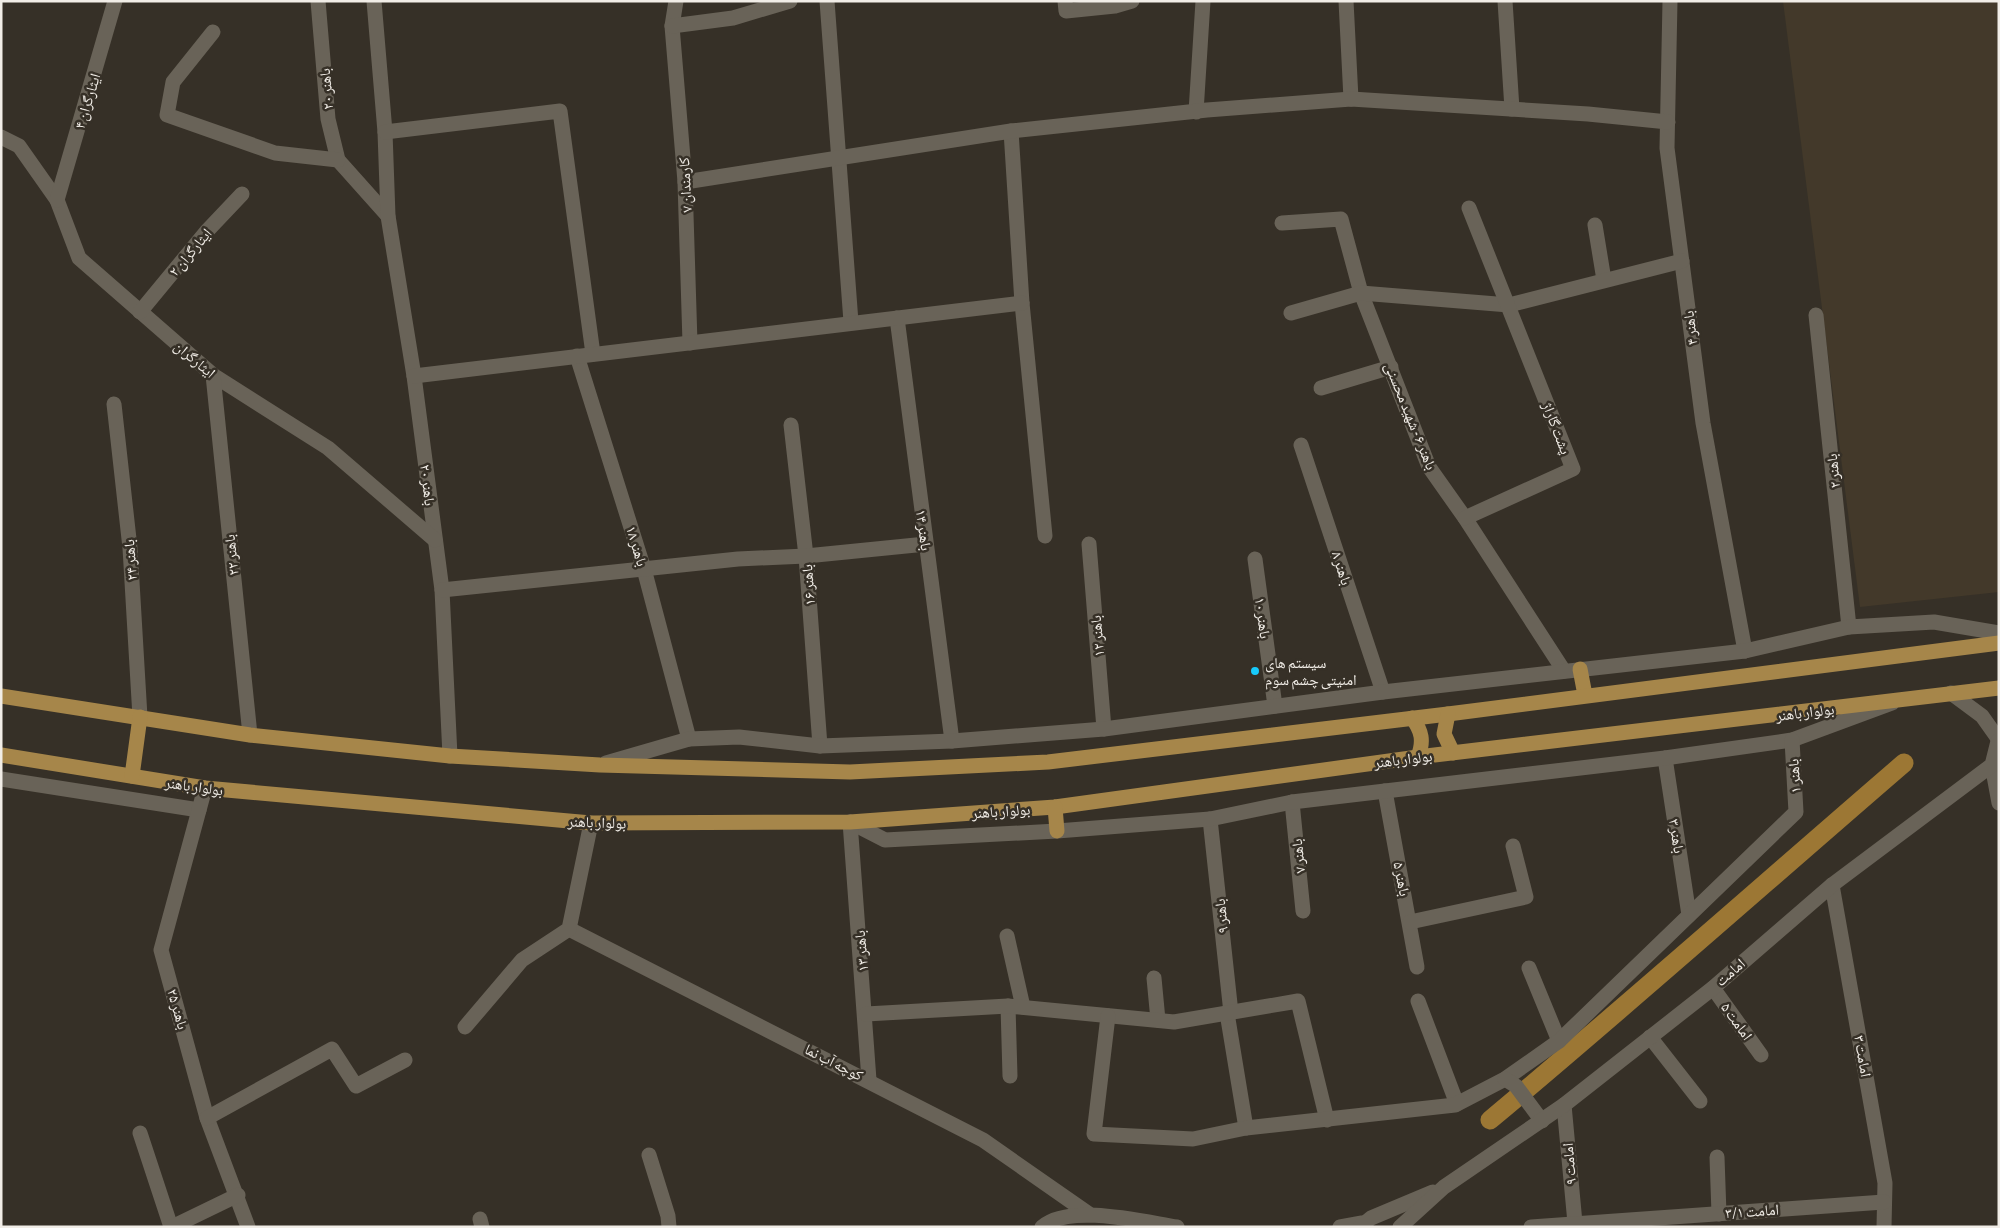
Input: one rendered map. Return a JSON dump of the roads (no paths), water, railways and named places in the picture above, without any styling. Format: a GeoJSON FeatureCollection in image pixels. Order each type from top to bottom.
{"type":"FeatureCollection","features":[{"type":"Feature","properties":{"kind":"main road"},"geometry":{"type":"LineString","coordinates":[[1,696],[250,735],[450,756],[600,765],[850,772],[1048,762],[1448,714],[1999,643]]}},
{"type":"Feature","properties":{"kind":"main road"},"geometry":{"type":"LineString","coordinates":[[1580,669],[1585,695]]}},
{"type":"Feature","properties":{"kind":"main road","name":"بولوار باهنر"},"geometry":{"type":"LineString","coordinates":[[1,755],[205,788],[591,823],[850,822],[1055,807],[1418,757],[1897,702],[1951,693],[1999,688]]}},
{"type":"Feature","properties":{"kind":"main road"},"geometry":{"type":"LineString","coordinates":[[1448,714],[1444,734],[1453,753]]}},
{"type":"Feature","properties":{"kind":"main road"},"geometry":{"type":"LineString","coordinates":[[132,776],[140,717]]}},
{"type":"Feature","properties":{"kind":"main road"},"geometry":{"type":"LineString","coordinates":[[1412,718],[1422,736],[1422,747],[1418,757]]}},
{"type":"Feature","properties":{"kind":"main road"},"geometry":{"type":"LineString","coordinates":[[1055,807],[1057,831]]}},
{"type":"Feature","properties":{"kind":"street","name":"ایثارگران ۴"},"geometry":{"type":"LineString","coordinates":[[57,200],[115,1]]}},
{"type":"Feature","properties":{"kind":"street","name":"باهنر ۲۰"},"geometry":{"type":"LineString","coordinates":[[318,1],[328,118],[338,160],[388,216]]}},
{"type":"Feature","properties":{"kind":"street","name":"باهنر ۲۰"},"geometry":{"type":"LineString","coordinates":[[374,1],[385,132],[388,216],[414,376],[442,590],[450,756]]}},
{"type":"Feature","properties":{"kind":"street","name":"کارمندان ۷"},"geometry":{"type":"LineString","coordinates":[[676,1],[672,26],[685,182],[690,343]]}},
{"type":"Feature","properties":{"kind":"street"},"geometry":{"type":"LineString","coordinates":[[672,26],[732,18],[762,5],[790,1]]}},
{"type":"Feature","properties":{"kind":"street"},"geometry":{"type":"LineString","coordinates":[[827,1],[850,322]]}},
{"type":"Feature","properties":{"kind":"street"},"geometry":{"type":"LineString","coordinates":[[1065,6],[1115,6],[1132,1]]}},
{"type":"Feature","properties":{"kind":"street"},"geometry":{"type":"LineString","coordinates":[[1196,112],[1203,1]]}},
{"type":"Feature","properties":{"kind":"street"},"geometry":{"type":"LineString","coordinates":[[1346,1],[1350,99]]}},
{"type":"Feature","properties":{"kind":"street"},"geometry":{"type":"LineString","coordinates":[[1505,1],[1512,109]]}},
{"type":"Feature","properties":{"kind":"street","name":"باهنر ۴"},"geometry":{"type":"LineString","coordinates":[[1670,1],[1667,148],[1703,423],[1745,651]]}},
{"type":"Feature","properties":{"kind":"street"},"geometry":{"type":"LineString","coordinates":[[213,32],[173,82],[167,115],[276,153],[338,160]]}},
{"type":"Feature","properties":{"kind":"street"},"geometry":{"type":"LineString","coordinates":[[685,182],[838,160],[1011,131],[1196,112],[1350,99],[1512,109],[1668,122]]}},
{"type":"Feature","properties":{"kind":"street"},"geometry":{"type":"LineString","coordinates":[[385,132],[560,111],[593,354]]}},
{"type":"Feature","properties":{"kind":"street"},"geometry":{"type":"LineString","coordinates":[[1011,131],[1022,303],[1045,536]]}},
{"type":"Feature","properties":{"kind":"street","name":"ایثارگران"},"geometry":{"type":"LineString","coordinates":[[1,137],[19,146],[57,200],[79,258],[213,375],[328,448],[435,540]]}},
{"type":"Feature","properties":{"kind":"street","name":"ایثارگران ۲"},"geometry":{"type":"LineString","coordinates":[[140,312],[206,232],[242,194]]}},
{"type":"Feature","properties":{"kind":"street"},"geometry":{"type":"LineString","coordinates":[[1470,208],[1509,305]]}},
{"type":"Feature","properties":{"kind":"street","name":"باهنر ۶ - شهید محسنی"},"geometry":{"type":"LineString","coordinates":[[1282,223],[1341,219],[1361,293],[1429,467],[1465,518],[1564,671]]}},
{"type":"Feature","properties":{"kind":"street"},"geometry":{"type":"LineString","coordinates":[[1595,225],[1604,280]]}},
{"type":"Feature","properties":{"kind":"street"},"geometry":{"type":"LineString","coordinates":[[1292,313],[1361,293],[1509,305],[1682,261]]}},
{"type":"Feature","properties":{"kind":"street"},"geometry":{"type":"LineString","coordinates":[[414,376],[850,322],[1022,303]]}},
{"type":"Feature","properties":{"kind":"street","name":"پشت گاراژ"},"geometry":{"type":"LineString","coordinates":[[1465,518],[1573,468],[1509,305]]}},
{"type":"Feature","properties":{"kind":"street","name":"باهنر ۲"},"geometry":{"type":"LineString","coordinates":[[1816,315],[1849,627]]}},
{"type":"Feature","properties":{"kind":"street","name":"باهنر ۱۴"},"geometry":{"type":"LineString","coordinates":[[897,318],[952,741]]}},
{"type":"Feature","properties":{"kind":"street","name":"باهنر ۱۸"},"geometry":{"type":"LineString","coordinates":[[577,356],[644,569],[689,739]]}},
{"type":"Feature","properties":{"kind":"street"},"geometry":{"type":"LineString","coordinates":[[1321,388],[1391,367]]}},
{"type":"Feature","properties":{"kind":"street","name":"باهنر ۲۲"},"geometry":{"type":"LineString","coordinates":[[213,375],[250,735]]}},
{"type":"Feature","properties":{"kind":"street","name":"باهنر ۲۴"},"geometry":{"type":"LineString","coordinates":[[114,404],[130,548],[140,717]]}},
{"type":"Feature","properties":{"kind":"street","name":"باهنر ۱۶"},"geometry":{"type":"LineString","coordinates":[[791,425],[806,556],[820,746]]}},
{"type":"Feature","properties":{"kind":"street","name":"باهنر ۸"},"geometry":{"type":"LineString","coordinates":[[1301,445],[1384,692]]}},
{"type":"Feature","properties":{"kind":"street"},"geometry":{"type":"LineString","coordinates":[[442,590],[738,560],[806,556],[926,544]]}},
{"type":"Feature","properties":{"kind":"street","name":"باهنر ۱۲"},"geometry":{"type":"LineString","coordinates":[[1089,544],[1104,729]]}},
{"type":"Feature","properties":{"kind":"street","name":"باهنر ۱۰"},"geometry":{"type":"LineString","coordinates":[[1255,558],[1276,706]]}},
{"type":"Feature","properties":{"kind":"street"},"geometry":{"type":"LineString","coordinates":[[600,765],[689,739],[739,737],[820,746],[952,741],[1104,729],[1384,692],[1745,651],[1849,627],[1934,622],[1999,633]]}},
{"type":"Feature","properties":{"kind":"street"},"geometry":{"type":"LineString","coordinates":[[1951,693],[1982,716],[1999,741],[1995,763],[1999,803]]}},
{"type":"Feature","properties":{"kind":"street"},"geometry":{"type":"LineString","coordinates":[[850,822],[885,840],[1057,831],[1210,819],[1292,802],[1665,758],[1792,740],[1897,702]]}},
{"type":"Feature","properties":{"kind":"street","name":"باهنر ۱"},"geometry":{"type":"LineString","coordinates":[[1689,915],[1796,812],[1792,740]]}},
{"type":"Feature","properties":{"kind":"street","name":"باهنر ۳"},"geometry":{"type":"LineString","coordinates":[[1665,758],[1689,915]]}},
{"type":"Feature","properties":{"kind":"street","name":"امامت"},"geometry":{"type":"LineString","coordinates":[[1398,1227],[1444,1187],[1564,1105],[1713,988],[1832,885],[1995,763]]}},
{"type":"Feature","properties":{"kind":"street"},"geometry":{"type":"LineString","coordinates":[[1,779],[199,810]]}},
{"type":"Feature","properties":{"kind":"street","name":"باهنر ۲۵"},"geometry":{"type":"LineString","coordinates":[[205,788],[161,950],[207,1118],[238,1195],[248,1227]]}},
{"type":"Feature","properties":{"kind":"street","name":"باهنر ۵"},"geometry":{"type":"LineString","coordinates":[[1385,791],[1417,967]]}},
{"type":"Feature","properties":{"kind":"street","name":"باهنر ۷"},"geometry":{"type":"LineString","coordinates":[[1292,802],[1303,911]]}},
{"type":"Feature","properties":{"kind":"street","name":"باهنر ۹"},"geometry":{"type":"LineString","coordinates":[[1210,819],[1229,1013],[1246,1128]]}},
{"type":"Feature","properties":{"kind":"street","name":"باهنر ۱۳"},"geometry":{"type":"LineString","coordinates":[[850,822],[866,1014],[869,1080]]}},
{"type":"Feature","properties":{"kind":"street"},"geometry":{"type":"LineString","coordinates":[[464,1027],[522,960],[569,929],[591,823]]}},
{"type":"Feature","properties":{"kind":"street"},"geometry":{"type":"LineString","coordinates":[[1410,922],[1526,897],[1513,846]]}},
{"type":"Feature","properties":{"kind":"street","name":"امامت ۳"},"geometry":{"type":"LineString","coordinates":[[1832,885],[1886,1183],[1884,1227]]}},
{"type":"Feature","properties":{"kind":"street"},"geometry":{"type":"LineString","coordinates":[[1108,1016],[1094,1134],[1193,1139],[1246,1128],[1457,1104],[1510,1083],[1559,1041],[1689,915]]}},
{"type":"Feature","properties":{"kind":"street","name":"کوچه آب نما"},"geometry":{"type":"LineString","coordinates":[[569,929],[869,1080],[983,1140],[1089,1214]]}},
{"type":"Feature","properties":{"kind":"street"},"geometry":{"type":"LineString","coordinates":[[1007,936],[1015,1007],[1010,1076]]}},
{"type":"Feature","properties":{"kind":"street"},"geometry":{"type":"LineString","coordinates":[[1529,968],[1559,1041]]}},
{"type":"Feature","properties":{"kind":"street"},"geometry":{"type":"LineString","coordinates":[[1154,978],[1158,1020]]}},
{"type":"Feature","properties":{"kind":"street","name":"امامت ۵"},"geometry":{"type":"LineString","coordinates":[[1713,988],[1761,1055]]}},
{"type":"Feature","properties":{"kind":"street"},"geometry":{"type":"LineString","coordinates":[[866,1014],[1015,1007],[1174,1022],[1298,1001],[1327,1120]]}},
{"type":"Feature","properties":{"kind":"street"},"geometry":{"type":"LineString","coordinates":[[1418,1001],[1457,1104]]}},
{"type":"Feature","properties":{"kind":"street"},"geometry":{"type":"LineString","coordinates":[[1650,1037],[1700,1101]]}},
{"type":"Feature","properties":{"kind":"street"},"geometry":{"type":"LineString","coordinates":[[207,1118],[332,1049],[356,1086],[405,1060]]}},
{"type":"Feature","properties":{"kind":"street"},"geometry":{"type":"LineString","coordinates":[[1510,1083],[1528,1102],[1542,1121]]}},
{"type":"Feature","properties":{"kind":"street","name":"امامت ۹"},"geometry":{"type":"LineString","coordinates":[[1564,1105],[1575,1223]]}},
{"type":"Feature","properties":{"kind":"street"},"geometry":{"type":"LineString","coordinates":[[140,1133],[172,1227],[238,1195]]}},
{"type":"Feature","properties":{"kind":"street"},"geometry":{"type":"LineString","coordinates":[[649,1155],[668,1216],[669,1227]]}},
{"type":"Feature","properties":{"kind":"street"},"geometry":{"type":"LineString","coordinates":[[1717,1157],[1724,1218]]}},
{"type":"Feature","properties":{"kind":"street","name":"امامت"},"geometry":{"type":"LineString","coordinates":[[1340,1227],[1364,1222],[1444,1187]]}},
{"type":"Feature","properties":{"kind":"street","name":"امامت ۳/۱"},"geometry":{"type":"LineString","coordinates":[[1531,1227],[1575,1223],[1724,1218],[1884,1202]]}},
{"type":"Feature","properties":{"kind":"street"},"geometry":{"type":"LineString","coordinates":[[1042,1227],[1048,1222],[1089,1214],[1119,1222],[1177,1227]]}},
{"type":"Feature","properties":{"kind":"street"},"geometry":{"type":"LineString","coordinates":[[1364,1222],[1382,1217],[1398,1227]]}},
{"type":"Feature","properties":{"kind":"waterway"},"geometry":{"type":"LineString","coordinates":[[1490,1120],[1904,763]]}},
{"type":"Feature","properties":{"kind":"place","name":"سیستم های امنیتی چشم سوم"},"geometry":{"type":"Point","coordinates":[1255,671]}}]}
